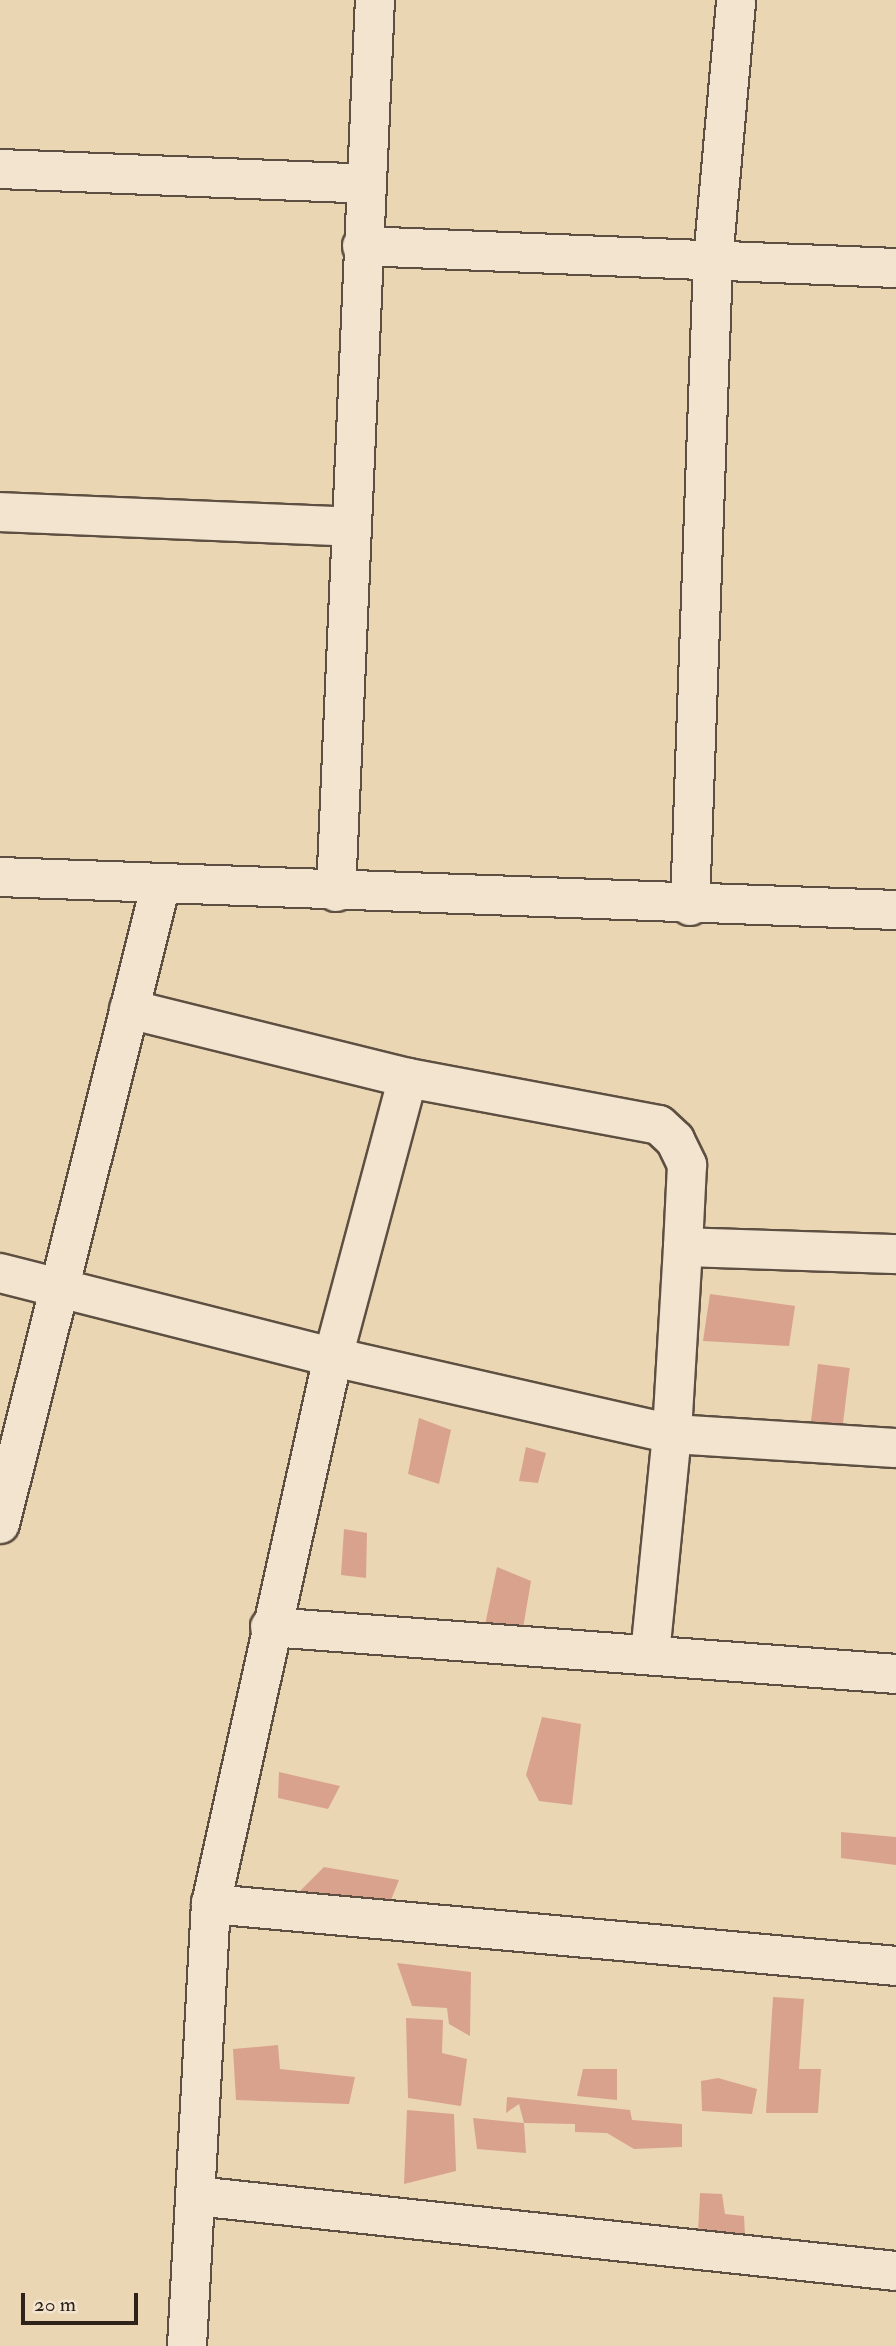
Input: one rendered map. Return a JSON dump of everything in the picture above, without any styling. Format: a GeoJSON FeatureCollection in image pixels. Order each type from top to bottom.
{"type":"FeatureCollection","features":[{"type":"Feature","properties":{"kind":"street"},"geometry":{"type":"LineString","coordinates":[[336,892],[362,246],[375,0]]}},
{"type":"Feature","properties":{"kind":"street"},"geometry":{"type":"LineString","coordinates":[[690,906],[713,260],[736,0]]}},
{"type":"Feature","properties":{"kind":"street"},"geometry":{"type":"LineString","coordinates":[[0,169],[366,184]]}},
{"type":"Feature","properties":{"kind":"street"},"geometry":{"type":"LineString","coordinates":[[362,246],[896,268]]}},
{"type":"Feature","properties":{"kind":"street"},"geometry":{"type":"LineString","coordinates":[[0,512],[352,527]]}},
{"type":"Feature","properties":{"kind":"street"},"geometry":{"type":"LineString","coordinates":[[0,877],[690,906],[896,910]]}},
{"type":"Feature","properties":{"kind":"street"},"geometry":{"type":"LineString","coordinates":[[0,1524],[161,884]]}},
{"type":"Feature","properties":{"kind":"street"},"geometry":{"type":"LineString","coordinates":[[129,1009],[408,1078],[659,1125],[675,1140],[687,1165],[672,1434],[650,1653]]}},
{"type":"Feature","properties":{"kind":"street"},"geometry":{"type":"LineString","coordinates":[[187,2346],[211,1904],[270,1627],[333,1357],[408,1078]]}},
{"type":"Feature","properties":{"kind":"street"},"geometry":{"type":"LineString","coordinates":[[683,1247],[896,1254]]}},
{"type":"Feature","properties":{"kind":"street"},"geometry":{"type":"LineString","coordinates":[[0,1273],[333,1357],[672,1434],[896,1448]]}},
{"type":"Feature","properties":{"kind":"street"},"geometry":{"type":"LineString","coordinates":[[270,1627],[650,1653],[896,1674]]}},
{"type":"Feature","properties":{"kind":"street"},"geometry":{"type":"LineString","coordinates":[[211,1904],[896,1966]]}},
{"type":"Feature","properties":{"kind":"street"},"geometry":{"type":"LineString","coordinates":[[196,2196],[896,2271]]}},
{"type":"Feature","properties":{"kind":"building"},"geometry":{"type":"Polygon","coordinates":[[[710,1294],[795,1306],[789,1346],[703,1341],[710,1294]]]}},
{"type":"Feature","properties":{"kind":"building"},"geometry":{"type":"Polygon","coordinates":[[[818,1364],[850,1368],[841,1437],[809,1433],[818,1364]]]}},
{"type":"Feature","properties":{"kind":"building"},"geometry":{"type":"Polygon","coordinates":[[[419,1418],[451,1430],[439,1484],[408,1474],[419,1418]]]}},
{"type":"Feature","properties":{"kind":"building"},"geometry":{"type":"Polygon","coordinates":[[[526,1447],[546,1453],[538,1483],[519,1481],[526,1447]]]}},
{"type":"Feature","properties":{"kind":"building"},"geometry":{"type":"Polygon","coordinates":[[[344,1529],[367,1533],[366,1578],[341,1575],[344,1529]]]}},
{"type":"Feature","properties":{"kind":"building"},"geometry":{"type":"Polygon","coordinates":[[[497,1567],[531,1581],[522,1634],[484,1630],[497,1567]]]}},
{"type":"Feature","properties":{"kind":"building"},"geometry":{"type":"Polygon","coordinates":[[[542,1717],[581,1724],[572,1805],[539,1801],[526,1775],[542,1717]]]}},
{"type":"Feature","properties":{"kind":"building"},"geometry":{"type":"Polygon","coordinates":[[[279,1772],[340,1786],[328,1809],[278,1798],[279,1772]]]}},
{"type":"Feature","properties":{"kind":"building"},"geometry":{"type":"Polygon","coordinates":[[[841,1832],[896,1837],[896,1865],[841,1858],[841,1832]]]}},
{"type":"Feature","properties":{"kind":"building"},"geometry":{"type":"Polygon","coordinates":[[[324,1867],[399,1880],[389,1905],[299,1892],[324,1867]]]}},
{"type":"Feature","properties":{"kind":"building"},"geometry":{"type":"Polygon","coordinates":[[[397,1963],[471,1972],[470,2036],[449,2024],[447,2008],[412,2006],[397,1963]]]}},
{"type":"Feature","properties":{"kind":"building"},"geometry":{"type":"Polygon","coordinates":[[[773,1997],[804,1999],[799,2069],[821,2069],[818,2113],[766,2113],[773,1997]]]}},
{"type":"Feature","properties":{"kind":"building"},"geometry":{"type":"Polygon","coordinates":[[[406,2018],[443,2020],[442,2053],[467,2059],[461,2106],[408,2098],[406,2018]]]}},
{"type":"Feature","properties":{"kind":"building"},"geometry":{"type":"Polygon","coordinates":[[[278,2045],[280,2069],[355,2077],[349,2104],[236,2100],[233,2049],[278,2045]]]}},
{"type":"Feature","properties":{"kind":"building"},"geometry":{"type":"Polygon","coordinates":[[[583,2069],[617,2069],[617,2100],[577,2096],[583,2069]]]}},
{"type":"Feature","properties":{"kind":"building"},"geometry":{"type":"Polygon","coordinates":[[[718,2078],[757,2089],[752,2114],[702,2111],[701,2081],[718,2078]]]}},
{"type":"Feature","properties":{"kind":"building"},"geometry":{"type":"Polygon","coordinates":[[[507,2097],[630,2110],[632,2120],[682,2124],[682,2147],[634,2149],[607,2133],[575,2132],[575,2124],[524,2123],[519,2104],[506,2113],[507,2097]]]}},
{"type":"Feature","properties":{"kind":"building"},"geometry":{"type":"Polygon","coordinates":[[[407,2110],[454,2114],[456,2171],[404,2184],[407,2110]]]}},
{"type":"Feature","properties":{"kind":"building"},"geometry":{"type":"Polygon","coordinates":[[[473,2118],[524,2123],[526,2153],[477,2149],[473,2118]]]}},
{"type":"Feature","properties":{"kind":"building"},"geometry":{"type":"Polygon","coordinates":[[[700,2193],[722,2194],[725,2214],[744,2216],[745,2236],[698,2232],[700,2193]]]}}]}
